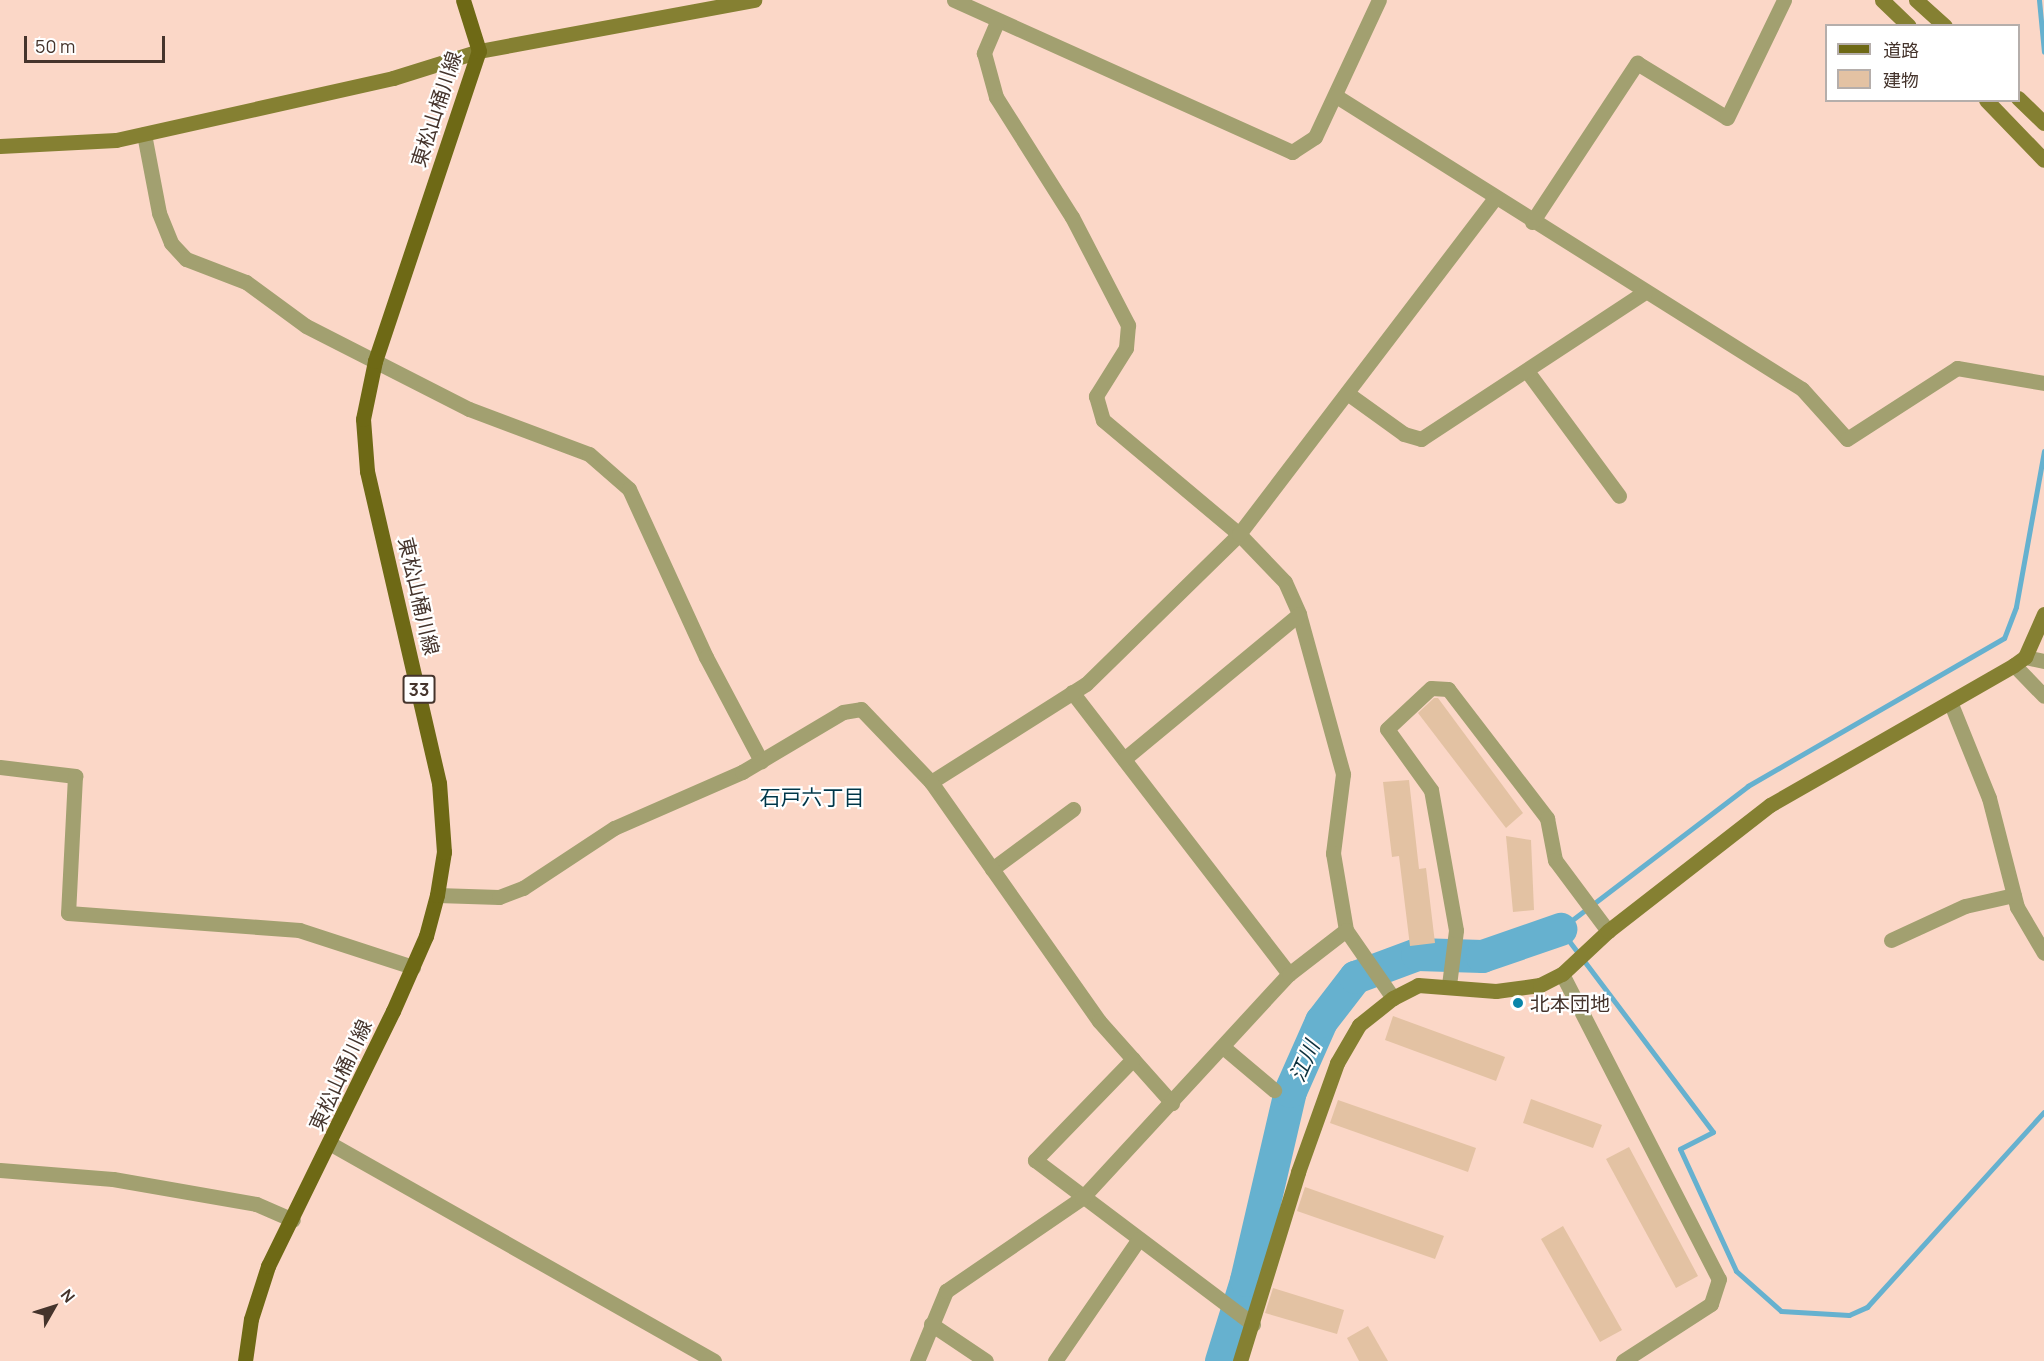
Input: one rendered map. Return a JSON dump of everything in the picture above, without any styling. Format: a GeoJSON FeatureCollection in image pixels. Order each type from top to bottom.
{"type":"FeatureCollection","features":[{"type":"Feature","properties":{"kind":"main road","name":"東松山桶川線"},"geometry":{"type":"LineString","coordinates":[[245,1361],[251,1319],[268,1266],[331,1144],[413,967],[437,895],[444,852],[439,783],[368,471],[363,419],[375,361],[479,51],[463,0]]}},
{"type":"Feature","properties":{"kind":"street"},"geometry":{"type":"LineString","coordinates":[[0,146],[116,140],[393,78],[479,51],[754,0]]}},
{"type":"Feature","properties":{"kind":"street"},"geometry":{"type":"LineString","coordinates":[[954,0],[997,22],[1292,152],[1315,137],[1336,96],[1378,0]]}},
{"type":"Feature","properties":{"kind":"street"},"geometry":{"type":"LineString","coordinates":[[1532,222],[1637,63],[1727,118],[1784,0]]}},
{"type":"Feature","properties":{"kind":"street"},"geometry":{"type":"LineString","coordinates":[[1882,0],[1906,24]]}},
{"type":"Feature","properties":{"kind":"street"},"geometry":{"type":"LineString","coordinates":[[1916,0],[1943,24]]}},
{"type":"Feature","properties":{"kind":"street"},"geometry":{"type":"LineString","coordinates":[[997,22],[984,53],[996,97],[1072,217],[1128,325],[1126,348],[1096,396],[1103,420],[1239,534],[1285,582],[1299,614],[1343,774],[1333,853],[1346,930],[1393,998]]}},
{"type":"Feature","properties":{"kind":"street"},"geometry":{"type":"LineString","coordinates":[[1336,96],[1532,222],[1803,390],[1847,439],[1957,368],[2044,383]]}},
{"type":"Feature","properties":{"kind":"street"},"geometry":{"type":"LineString","coordinates":[[2020,99],[2044,123]]}},
{"type":"Feature","properties":{"kind":"street"},"geometry":{"type":"LineString","coordinates":[[1988,102],[2044,160]]}},
{"type":"Feature","properties":{"kind":"street"},"geometry":{"type":"LineString","coordinates":[[144,134],[159,213],[171,243],[186,259],[246,282],[306,326],[469,409],[589,454],[629,489],[706,657],[761,761]]}},
{"type":"Feature","properties":{"kind":"street"},"geometry":{"type":"LineString","coordinates":[[931,782],[1072,692],[1239,534],[1495,198]]}},
{"type":"Feature","properties":{"kind":"street"},"geometry":{"type":"LineString","coordinates":[[1347,393],[1404,435],[1421,439],[1645,292]]}},
{"type":"Feature","properties":{"kind":"street"},"geometry":{"type":"LineString","coordinates":[[1527,371],[1619,496]]}},
{"type":"Feature","properties":{"kind":"street"},"geometry":{"type":"LineString","coordinates":[[1124,759],[1299,614]]}},
{"type":"Feature","properties":{"kind":"street"},"geometry":{"type":"LineString","coordinates":[[1240,1361],[1253,1324],[1270,1256],[1337,1063],[1359,1025],[1393,998],[1418,985],[1449,985],[1496,991],[1539,985],[1562,974],[1608,931],[1770,805],[1951,704],[2019,661],[2044,614]]}},
{"type":"Feature","properties":{"kind":"street"},"geometry":{"type":"LineString","coordinates":[[2019,661],[2044,661]]}},
{"type":"Feature","properties":{"kind":"street"},"geometry":{"type":"LineString","coordinates":[[2019,661],[2044,696]]}},
{"type":"Feature","properties":{"kind":"street"},"geometry":{"type":"LineString","coordinates":[[1449,985],[1456,930],[1431,790],[1387,729],[1431,688],[1448,689],[1547,819],[1555,860],[1608,931]]}},
{"type":"Feature","properties":{"kind":"street"},"geometry":{"type":"LineString","coordinates":[[1072,692],[1289,974]]}},
{"type":"Feature","properties":{"kind":"street"},"geometry":{"type":"LineString","coordinates":[[1951,704],[1989,798],[2014,895],[2044,953]]}},
{"type":"Feature","properties":{"kind":"street"},"geometry":{"type":"LineString","coordinates":[[437,895],[499,897],[523,888],[614,828],[761,761],[843,712],[861,709],[931,782],[1099,1022],[1172,1103]]}},
{"type":"Feature","properties":{"kind":"street"},"geometry":{"type":"LineString","coordinates":[[0,767],[75,776],[68,913],[299,930],[413,967]]}},
{"type":"Feature","properties":{"kind":"street"},"geometry":{"type":"LineString","coordinates":[[992,869],[1073,809]]}},
{"type":"Feature","properties":{"kind":"street"},"geometry":{"type":"LineString","coordinates":[[1891,940],[1965,906],[2014,895]]}},
{"type":"Feature","properties":{"kind":"street"},"geometry":{"type":"LineString","coordinates":[[917,1361],[946,1291],[1082,1198],[1289,974],[1346,930]]}},
{"type":"Feature","properties":{"kind":"street"},"geometry":{"type":"LineString","coordinates":[[1562,974],[1719,1279],[1711,1304],[1623,1361]]}},
{"type":"Feature","properties":{"kind":"street"},"geometry":{"type":"LineString","coordinates":[[1223,1047],[1274,1090]]}},
{"type":"Feature","properties":{"kind":"street"},"geometry":{"type":"LineString","coordinates":[[1133,1059],[1035,1160],[1082,1198],[1253,1324]]}},
{"type":"Feature","properties":{"kind":"street"},"geometry":{"type":"LineString","coordinates":[[331,1144],[714,1361]]}},
{"type":"Feature","properties":{"kind":"street"},"geometry":{"type":"LineString","coordinates":[[0,1170],[113,1179],[255,1204],[293,1220]]}},
{"type":"Feature","properties":{"kind":"street"},"geometry":{"type":"LineString","coordinates":[[1055,1361],[1139,1239]]}},
{"type":"Feature","properties":{"kind":"street"},"geometry":{"type":"LineString","coordinates":[[931,1324],[986,1361]]}},
{"type":"Feature","properties":{"kind":"building"},"geometry":{"type":"Polygon","coordinates":[[[1434,698],[1438,698],[1523,813],[1506,828],[1418,713],[1434,698]]]}},
{"type":"Feature","properties":{"kind":"building"},"geometry":{"type":"Polygon","coordinates":[[[1409,780],[1419,869],[1426,868],[1435,943],[1410,946],[1399,856],[1392,857],[1383,782],[1409,780]]]}},
{"type":"Feature","properties":{"kind":"building"},"geometry":{"type":"Polygon","coordinates":[[[1506,836],[1531,840],[1534,910],[1513,912],[1506,836]]]}},
{"type":"Feature","properties":{"kind":"building"},"geometry":{"type":"Polygon","coordinates":[[[1393,1016],[1505,1057],[1496,1081],[1385,1040],[1393,1016]]]}},
{"type":"Feature","properties":{"kind":"building"},"geometry":{"type":"Polygon","coordinates":[[[1531,1099],[1602,1125],[1593,1148],[1523,1123],[1531,1099]]]}},
{"type":"Feature","properties":{"kind":"building"},"geometry":{"type":"Polygon","coordinates":[[[1338,1100],[1476,1148],[1468,1172],[1330,1123],[1338,1100]]]}},
{"type":"Feature","properties":{"kind":"building"},"geometry":{"type":"Polygon","coordinates":[[[1629,1147],[1698,1276],[1676,1288],[1606,1159],[1629,1147]]]}},
{"type":"Feature","properties":{"kind":"building"},"geometry":{"type":"Polygon","coordinates":[[[1305,1187],[1444,1236],[1435,1259],[1297,1211],[1305,1187]]]}},
{"type":"Feature","properties":{"kind":"building"},"geometry":{"type":"Polygon","coordinates":[[[1563,1226],[1622,1330],[1600,1342],[1541,1239],[1563,1226]]]}},
{"type":"Feature","properties":{"kind":"building"},"geometry":{"type":"Polygon","coordinates":[[[1273,1288],[1344,1310],[1337,1334],[1265,1313],[1273,1288]]]}},
{"type":"Feature","properties":{"kind":"building"},"geometry":{"type":"Polygon","coordinates":[[[1368,1326],[1388,1361],[1359,1361],[1347,1338],[1368,1326]]]}},
{"type":"Feature","properties":{"kind":"waterway"},"geometry":{"type":"LineString","coordinates":[[2039,0],[2044,52]]}},
{"type":"Feature","properties":{"kind":"waterway"},"geometry":{"type":"LineString","coordinates":[[2044,451],[2016,607],[2004,638],[1748,786],[1560,929],[1713,1132],[1680,1149],[1736,1271],[1781,1311],[1849,1315],[1867,1307],[2044,1112]]}},
{"type":"Feature","properties":{"kind":"waterway","name":"江川"},"geometry":{"type":"LineString","coordinates":[[1221,1361],[1246,1280],[1290,1091],[1321,1021],[1355,977],[1417,954],[1482,956],[1560,929]]}},
{"type":"Feature","properties":{"kind":"place","name":"北本団地"},"geometry":{"type":"Point","coordinates":[1518,1003]}},
{"type":"Feature","properties":{"kind":"district","name":"石戸六丁目"},"geometry":{"type":"Point","coordinates":[812,797]}}]}
